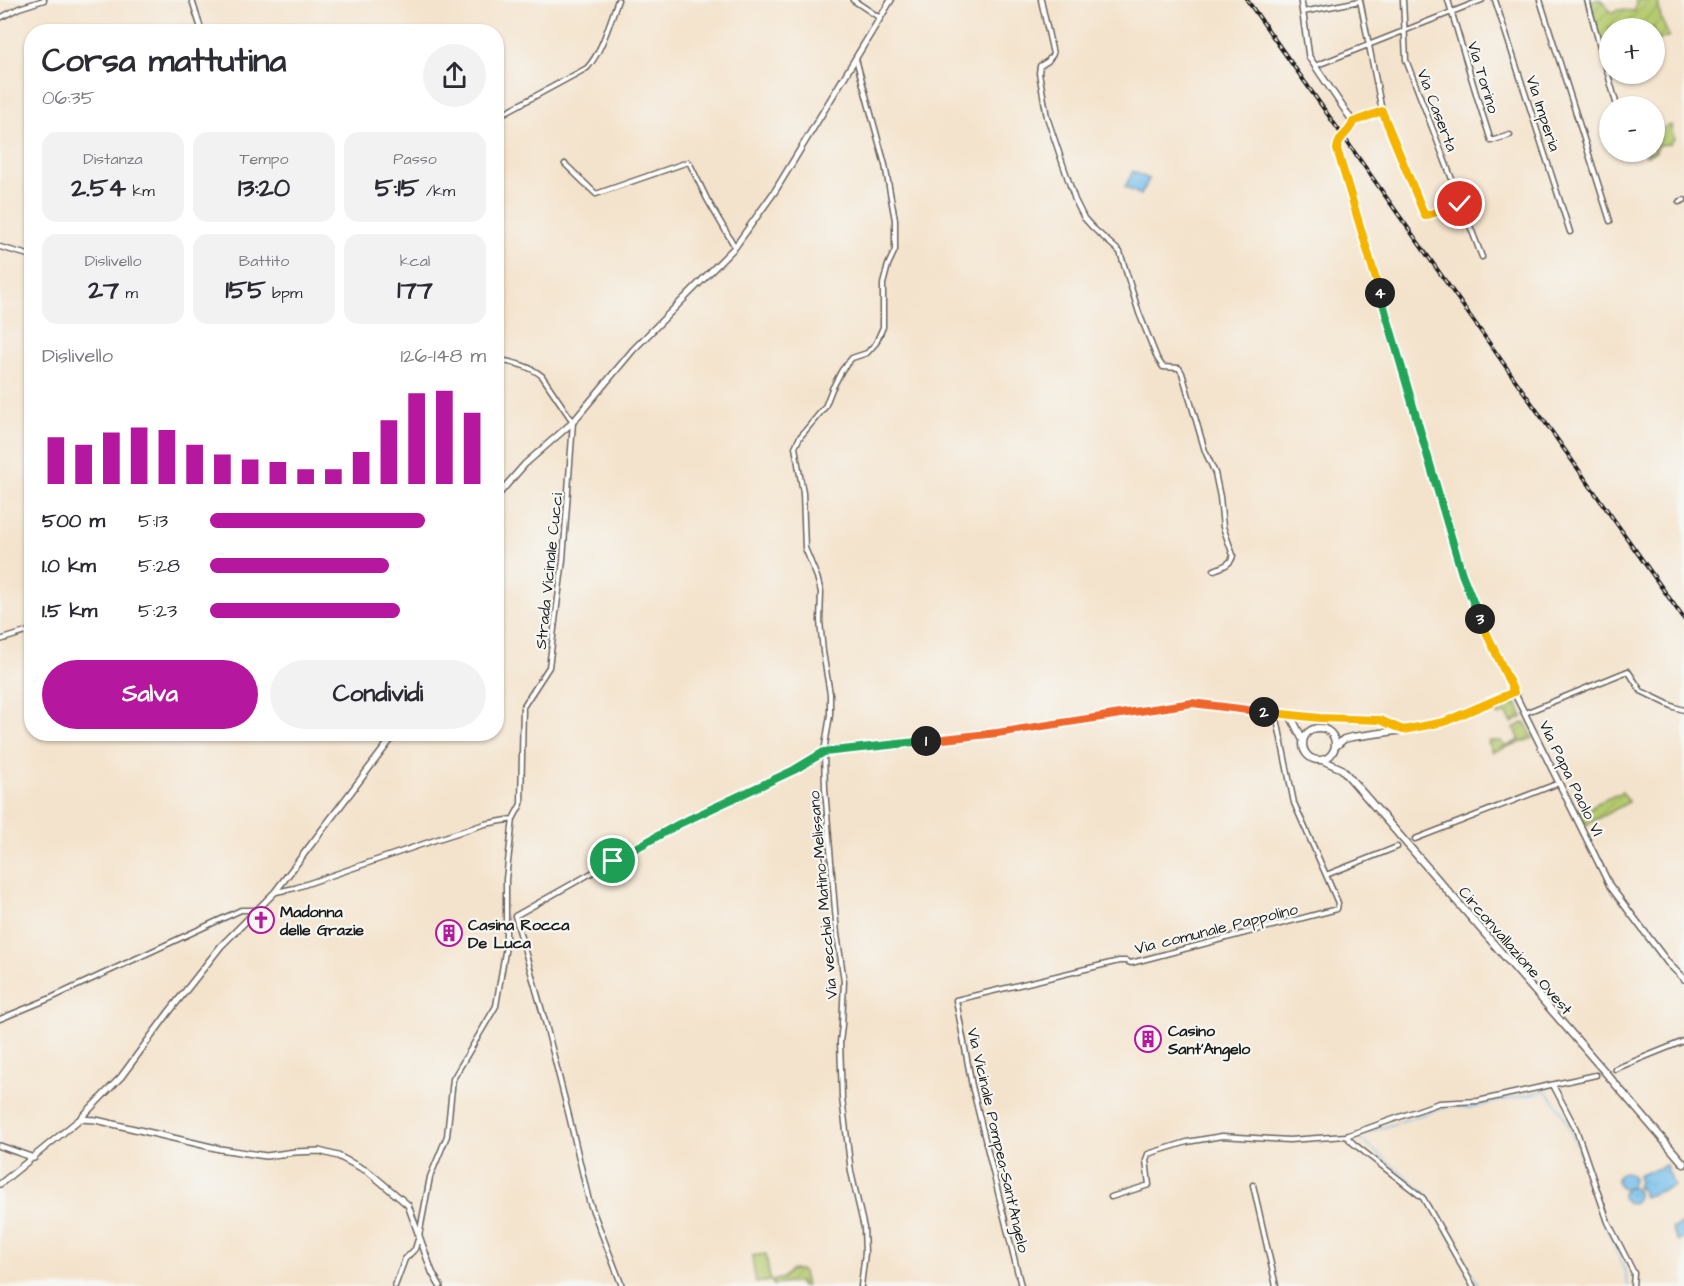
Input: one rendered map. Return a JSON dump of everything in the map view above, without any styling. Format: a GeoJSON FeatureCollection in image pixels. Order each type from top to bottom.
{"type":"FeatureCollection","features":[{"type":"Feature","properties":{"kind":"main road"},"geometry":{"type":"LineString","coordinates":[[1290,716],[1303,740],[1307,755],[1322,760],[1328,757],[1344,739],[1403,730]]}},
{"type":"Feature","properties":{"kind":"main road"},"geometry":{"type":"LineString","coordinates":[[1295,725],[1309,731],[1320,728],[1333,735],[1352,737]]}},
{"type":"Feature","properties":{"kind":"main road"},"geometry":{"type":"LineString","coordinates":[[1303,740],[1309,731]]}},
{"type":"Feature","properties":{"kind":"main road"},"geometry":{"type":"LineString","coordinates":[[1333,735],[1334,750],[1342,770]]}},
{"type":"Feature","properties":{"kind":"main road","name":"Circonvallazione Ovest"},"geometry":{"type":"LineString","coordinates":[[1322,760],[1342,770],[1684,1164]]}},
{"type":"Feature","properties":{"kind":"street"},"geometry":{"type":"LineString","coordinates":[[0,18],[19,8],[44,0]]}},
{"type":"Feature","properties":{"kind":"street"},"geometry":{"type":"LineString","coordinates":[[192,0],[200,24]]}},
{"type":"Feature","properties":{"kind":"street"},"geometry":{"type":"LineString","coordinates":[[504,113],[587,68],[593,62],[618,0]]}},
{"type":"Feature","properties":{"kind":"street"},"geometry":{"type":"LineString","coordinates":[[854,0],[880,18]]}},
{"type":"Feature","properties":{"kind":"street"},"geometry":{"type":"LineString","coordinates":[[504,488],[525,464],[573,422],[633,350],[735,247],[775,191],[891,0]]}},
{"type":"Feature","properties":{"kind":"street"},"geometry":{"type":"LineString","coordinates":[[1041,0],[1053,54],[1040,66],[1039,73],[1047,117],[1075,200],[1084,218],[1120,252],[1139,313],[1157,358],[1163,367],[1179,368],[1182,373],[1199,432],[1215,473],[1223,527],[1233,555],[1233,559],[1227,565],[1215,570]]}},
{"type":"Feature","properties":{"kind":"street"},"geometry":{"type":"LineString","coordinates":[[1301,0],[1309,57],[1353,122],[1382,111]]}},
{"type":"Feature","properties":{"kind":"street"},"geometry":{"type":"LineString","coordinates":[[1303,12],[1360,0],[1382,111],[1425,216],[1460,204]]}},
{"type":"Feature","properties":{"kind":"street","name":"Via Caserta"},"geometry":{"type":"LineString","coordinates":[[1403,0],[1406,60],[1482,257]]}},
{"type":"Feature","properties":{"kind":"street","name":"Via Torino"},"geometry":{"type":"LineString","coordinates":[[1448,0],[1491,141],[1510,135]]}},
{"type":"Feature","properties":{"kind":"street"},"geometry":{"type":"LineString","coordinates":[[1315,66],[1482,0]]}},
{"type":"Feature","properties":{"kind":"street","name":"Via Imperia"},"geometry":{"type":"LineString","coordinates":[[1495,0],[1570,232]]}},
{"type":"Feature","properties":{"kind":"street"},"geometry":{"type":"LineString","coordinates":[[1540,0],[1610,221]]}},
{"type":"Feature","properties":{"kind":"street"},"geometry":{"type":"LineString","coordinates":[[1587,0],[1614,96]]}},
{"type":"Feature","properties":{"kind":"street"},"geometry":{"type":"LineString","coordinates":[[824,752],[830,715],[830,694],[820,621],[821,592],[805,548],[803,493],[795,447],[800,437],[825,407],[842,370],[852,358],[867,353],[876,344],[883,327],[883,284],[895,250],[895,220],[885,165],[856,58]]}},
{"type":"Feature","properties":{"kind":"street","name":"Via Papa Paolo VI"},"geometry":{"type":"LineString","coordinates":[[1353,122],[1349,130],[1338,141],[1337,149],[1469,595],[1610,886],[1668,963],[1684,979]]}},
{"type":"Feature","properties":{"kind":"street"},"geometry":{"type":"LineString","coordinates":[[565,164],[598,194],[688,162],[735,247]]}},
{"type":"Feature","properties":{"kind":"street"},"geometry":{"type":"LineString","coordinates":[[0,247],[24,254]]}},
{"type":"Feature","properties":{"kind":"street"},"geometry":{"type":"LineString","coordinates":[[504,361],[522,365],[542,376],[573,422]]}},
{"type":"Feature","properties":{"kind":"street","name":"Strada Vicinale Cucci"},"geometry":{"type":"LineString","coordinates":[[419,1236],[429,1177],[447,1136],[453,1079],[496,1006],[506,946],[506,879],[513,819],[521,804],[523,707],[549,667],[563,561],[573,422]]}},
{"type":"Feature","properties":{"kind":"street"},"geometry":{"type":"LineString","coordinates":[[0,640],[24,632]]}},
{"type":"Feature","properties":{"kind":"street"},"geometry":{"type":"LineString","coordinates":[[1525,713],[1628,671],[1641,691],[1684,710]]}},
{"type":"Feature","properties":{"kind":"street"},"geometry":{"type":"LineString","coordinates":[[622,1286],[589,1201],[546,1025],[515,916],[679,824],[794,770],[824,752],[997,733],[1192,703],[1290,716],[1380,720],[1403,730],[1444,722],[1514,692]]}},
{"type":"Feature","properties":{"kind":"street"},"geometry":{"type":"LineString","coordinates":[[1276,714],[1294,803],[1326,875],[1397,847]]}},
{"type":"Feature","properties":{"kind":"street"},"geometry":{"type":"LineString","coordinates":[[0,1184],[80,1119],[121,1077],[221,946],[275,892],[390,741]]}},
{"type":"Feature","properties":{"kind":"street","name":"Via vecchia Matino-Melissano"},"geometry":{"type":"LineString","coordinates":[[824,752],[831,868],[844,981],[840,1042],[842,1098],[852,1172],[864,1228],[865,1252],[861,1286]]}},
{"type":"Feature","properties":{"kind":"street"},"geometry":{"type":"LineString","coordinates":[[1415,839],[1559,783]]}},
{"type":"Feature","properties":{"kind":"street"},"geometry":{"type":"LineString","coordinates":[[275,892],[295,888],[485,824],[513,819]]}},
{"type":"Feature","properties":{"kind":"street","name":"Via comunale Pappolino"},"geometry":{"type":"LineString","coordinates":[[956,1000],[1119,961],[1131,963],[1337,909],[1338,903],[1326,875]]}},
{"type":"Feature","properties":{"kind":"street"},"geometry":{"type":"LineString","coordinates":[[0,1019],[51,998],[241,910],[258,910]]}},
{"type":"Feature","properties":{"kind":"street","name":"Via Vicinale Pompea-Sant'Angelo"},"geometry":{"type":"LineString","coordinates":[[956,1000],[972,1086],[1021,1286]]}},
{"type":"Feature","properties":{"kind":"street"},"geometry":{"type":"LineString","coordinates":[[1615,1069],[1684,1041]]}},
{"type":"Feature","properties":{"kind":"street"},"geometry":{"type":"LineString","coordinates":[[1110,1197],[1149,1185],[1146,1160],[1148,1154],[1187,1142],[1221,1136],[1289,1140],[1347,1136],[1439,1103],[1478,1101],[1596,1075]]}},
{"type":"Feature","properties":{"kind":"street"},"geometry":{"type":"LineString","coordinates":[[1552,1084],[1576,1129],[1608,1222],[1634,1273],[1633,1286]]}},
{"type":"Feature","properties":{"kind":"street"},"geometry":{"type":"LineString","coordinates":[[80,1119],[96,1120],[220,1149],[266,1156],[319,1150],[338,1155],[369,1172],[408,1205],[432,1272],[440,1286]]}},
{"type":"Feature","properties":{"kind":"street"},"geometry":{"type":"LineString","coordinates":[[1347,1136],[1423,1198],[1473,1286]]}},
{"type":"Feature","properties":{"kind":"street"},"geometry":{"type":"LineString","coordinates":[[0,1146],[34,1158]]}},
{"type":"Feature","properties":{"kind":"street"},"geometry":{"type":"LineString","coordinates":[[1253,1185],[1276,1286]]}},
{"type":"Feature","properties":{"kind":"street"},"geometry":{"type":"LineString","coordinates":[[395,1286],[405,1259],[415,1249],[419,1236]]}},
{"type":"Feature","properties":{"kind":"green space"},"geometry":{"type":"Polygon","coordinates":[[[1588,0],[1602,0],[1612,13],[1617,10],[1635,11],[1636,0],[1658,0],[1661,18],[1599,18],[1599,39],[1588,0]]]}},
{"type":"Feature","properties":{"kind":"green space"},"geometry":{"type":"Polygon","coordinates":[[[1671,125],[1674,139],[1669,144],[1665,144],[1665,128],[1671,125]]]}},
{"type":"Feature","properties":{"kind":"green space"},"geometry":{"type":"Polygon","coordinates":[[[1507,703],[1517,704],[1523,717],[1512,723],[1506,713],[1499,716],[1495,707],[1507,703]]]}},
{"type":"Feature","properties":{"kind":"green space"},"geometry":{"type":"Polygon","coordinates":[[[1526,723],[1533,738],[1492,752],[1489,741],[1501,741],[1505,747],[1520,740],[1514,728],[1526,723]]]}},
{"type":"Feature","properties":{"kind":"green space"},"geometry":{"type":"Polygon","coordinates":[[[1622,792],[1629,802],[1584,826],[1576,809],[1578,808],[1581,813],[1622,792]]]}},
{"type":"Feature","properties":{"kind":"green space"},"geometry":{"type":"Polygon","coordinates":[[[766,1254],[770,1281],[756,1283],[752,1256],[766,1254]]]}},
{"type":"Feature","properties":{"kind":"green space"},"geometry":{"type":"Polygon","coordinates":[[[794,1270],[803,1272],[806,1286],[800,1286],[799,1282],[773,1285],[772,1281],[783,1278],[794,1270]]]}},
{"type":"Feature","properties":{"kind":"water"},"geometry":{"type":"Polygon","coordinates":[[[1133,171],[1149,179],[1141,195],[1125,187],[1133,171]]]}},
{"type":"Feature","properties":{"kind":"water"},"geometry":{"type":"Polygon","coordinates":[[[1666,1165],[1674,1186],[1644,1197],[1637,1186],[1639,1183],[1637,1176],[1666,1165]]]}},
{"type":"Feature","properties":{"kind":"water"},"geometry":{"type":"Polygon","coordinates":[[[1625,1172],[1633,1180],[1625,1188],[1617,1180],[1625,1172]]]}},
{"type":"Feature","properties":{"kind":"water"},"geometry":{"type":"Polygon","coordinates":[[[1630,1187],[1638,1195],[1630,1203],[1622,1195],[1630,1187]]]}},
{"type":"Feature","properties":{"kind":"water"},"geometry":{"type":"Polygon","coordinates":[[[1684,1223],[1684,1239],[1678,1241],[1672,1229],[1684,1223]]]}},
{"type":"Feature","properties":{"kind":"waterway"},"geometry":{"type":"LineString","coordinates":[[1358,1136],[1452,1106],[1469,1108],[1545,1091],[1563,1114],[1571,1130],[1600,1213],[1623,1267],[1628,1286]]}},
{"type":"Feature","properties":{"kind":"waterway"},"geometry":{"type":"LineString","coordinates":[[1358,1137],[1426,1194],[1479,1286]]}},
{"type":"Feature","properties":{"kind":"railway"},"geometry":{"type":"LineString","coordinates":[[1247,0],[1684,619]]}},
{"type":"Feature","properties":{"kind":"place","name":"Madonna delle Grazie"},"geometry":{"type":"Point","coordinates":[261,920]}},
{"type":"Feature","properties":{"kind":"place","name":"Casina Rocca De Luca"},"geometry":{"type":"Point","coordinates":[449,933]}},
{"type":"Feature","properties":{"kind":"place","name":"Casino Sant'Angelo"},"geometry":{"type":"Point","coordinates":[1148,1039]}},
{"type":"Feature","properties":{"kind":"route"},"geometry":{"type":"LineString","coordinates":[[613,861],[700,813],[794,770],[824,752],[997,733],[1192,703],[1320,718],[1380,720],[1403,730],[1444,722],[1514,692],[1469,595],[1462,574],[1337,149],[1338,141],[1349,130],[1353,122],[1382,111],[1425,216],[1460,204]]}}]}
